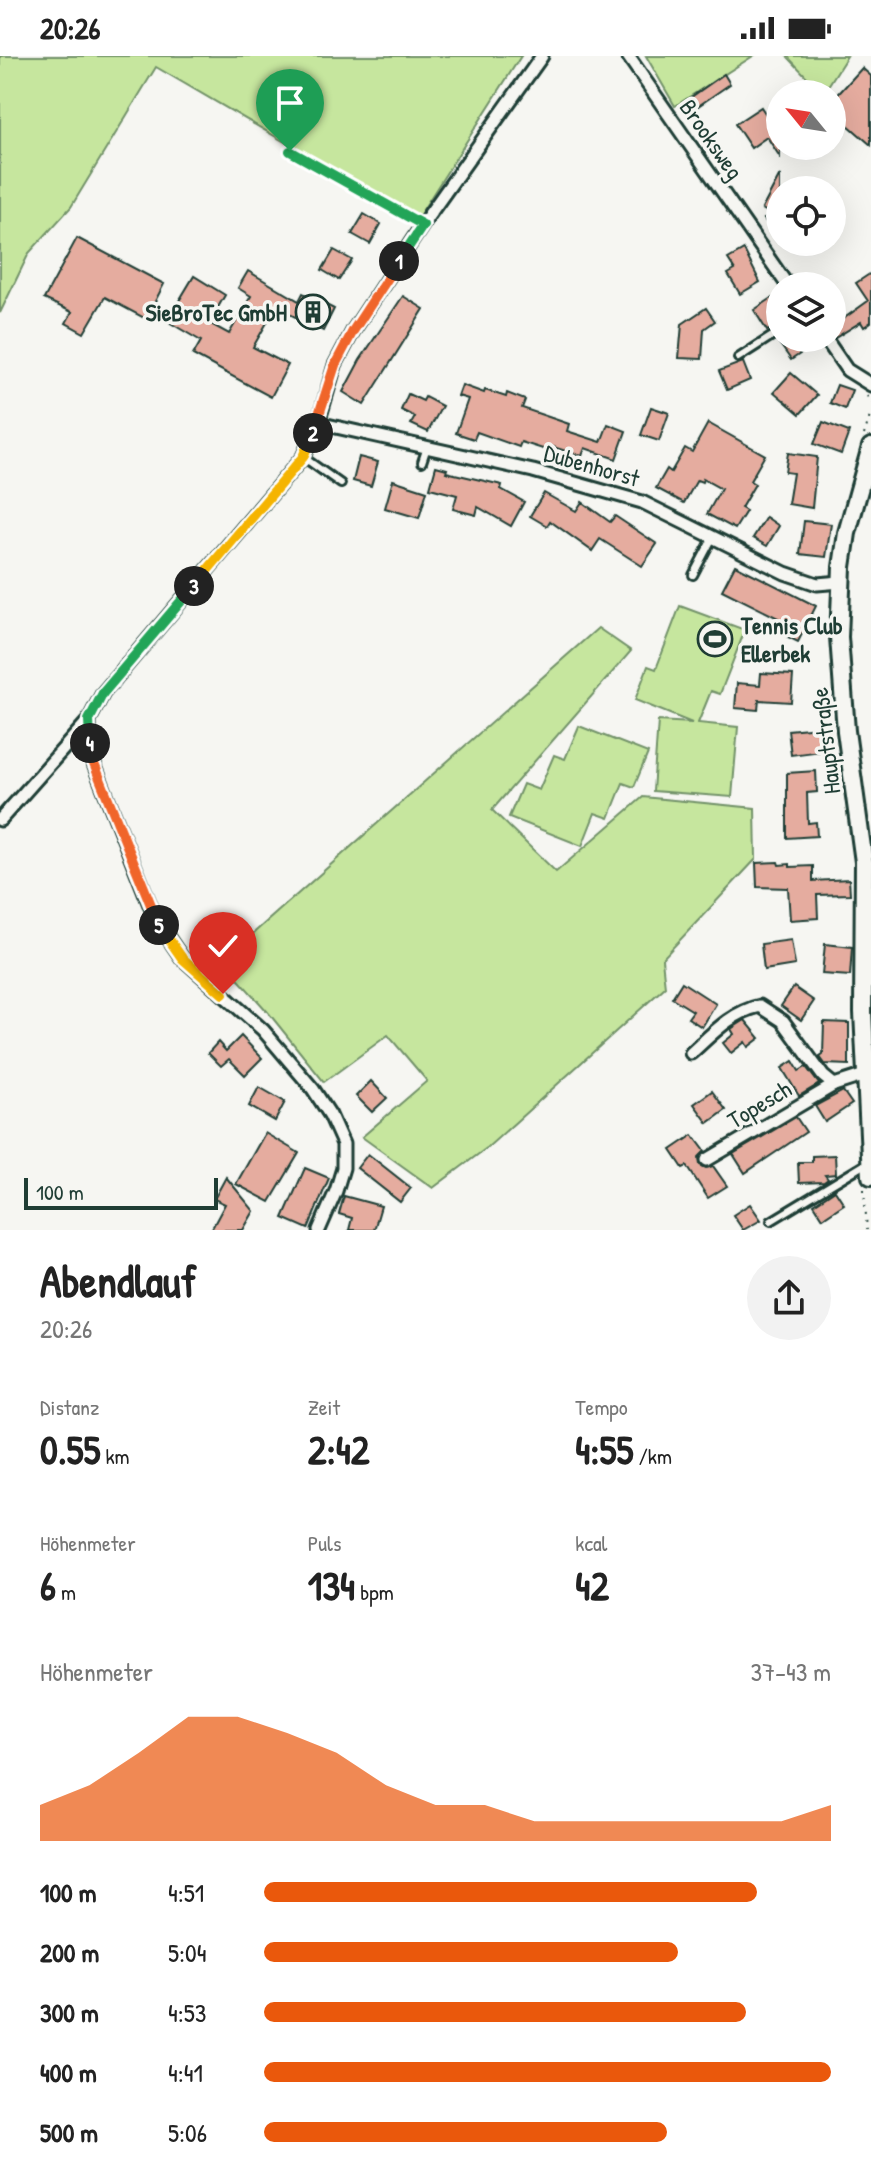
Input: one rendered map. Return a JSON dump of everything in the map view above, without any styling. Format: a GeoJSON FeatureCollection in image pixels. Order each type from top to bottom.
{"type":"FeatureCollection","features":[{"type":"Feature","properties":{"kind":"main road","name":"Hauptstraße"},"geometry":{"type":"LineString","coordinates":[[871,447],[865,491],[847,533],[841,582],[840,660],[868,901],[863,1012],[871,1176]]}},
{"type":"Feature","properties":{"kind":"street"},"geometry":{"type":"LineString","coordinates":[[0,820],[89,720],[103,693],[303,457],[318,423],[335,365],[353,331],[542,56]]}},
{"type":"Feature","properties":{"kind":"street","name":"Brooksweg"},"geometry":{"type":"LineString","coordinates":[[628,56],[778,272]]}},
{"type":"Feature","properties":{"kind":"street"},"geometry":{"type":"LineString","coordinates":[[835,352],[847,370],[871,385]]}},
{"type":"Feature","properties":{"kind":"street","name":"Dubenhorst"},"geometry":{"type":"LineString","coordinates":[[318,423],[533,471],[642,502],[785,573],[817,584],[841,582]]}},
{"type":"Feature","properties":{"kind":"street"},"geometry":{"type":"LineString","coordinates":[[89,720],[90,754],[156,920],[182,958],[263,1030],[313,1089],[330,1115],[343,1144],[343,1168],[319,1230]]}},
{"type":"Feature","properties":{"kind":"street","name":"Topesch"},"geometry":{"type":"LineString","coordinates":[[691,1053],[727,1021],[746,1009],[760,1006],[783,1021],[823,1076],[834,1085]]}},
{"type":"Feature","properties":{"kind":"street","name":"Topesch"},"geometry":{"type":"LineString","coordinates":[[707,1160],[834,1085],[865,1075]]}},
{"type":"Feature","properties":{"kind":"lane"},"geometry":{"type":"LineString","coordinates":[[738,358],[766,340]]}},
{"type":"Feature","properties":{"kind":"lane"},"geometry":{"type":"LineString","coordinates":[[422,462],[427,447]]}},
{"type":"Feature","properties":{"kind":"lane"},"geometry":{"type":"LineString","coordinates":[[303,457],[341,484]]}},
{"type":"Feature","properties":{"kind":"lane"},"geometry":{"type":"LineString","coordinates":[[693,575],[713,537]]}},
{"type":"Feature","properties":{"kind":"lane"},"geometry":{"type":"LineString","coordinates":[[771,1221],[870,1161]]}},
{"type":"Feature","properties":{"kind":"path"},"geometry":{"type":"LineString","coordinates":[[290,151],[423,225]]}},
{"type":"Feature","properties":{"kind":"green space"},"geometry":{"type":"Polygon","coordinates":[[[0,56],[521,56],[417,219],[156,67],[71,207],[29,253],[0,313],[0,56]]]}},
{"type":"Feature","properties":{"kind":"green space"},"geometry":{"type":"Polygon","coordinates":[[[646,56],[753,56],[675,106],[646,56]]]}},
{"type":"Feature","properties":{"kind":"green space"},"geometry":{"type":"Polygon","coordinates":[[[787,56],[847,56],[832,80],[810,80],[787,56]]]}},
{"type":"Feature","properties":{"kind":"green space"},"geometry":{"type":"Polygon","coordinates":[[[680,606],[745,630],[720,694],[711,691],[698,723],[738,727],[732,797],[653,791],[658,721],[692,723],[635,700],[648,666],[656,669],[680,606]]]}},
{"type":"Feature","properties":{"kind":"green space"},"geometry":{"type":"Polygon","coordinates":[[[598,628],[631,651],[492,810],[556,872],[643,797],[755,808],[756,859],[662,959],[665,987],[488,1147],[433,1188],[362,1137],[427,1081],[388,1035],[324,1082],[222,961],[598,628]]]}},
{"type":"Feature","properties":{"kind":"green space"},"geometry":{"type":"Polygon","coordinates":[[[579,726],[648,753],[634,787],[623,783],[609,818],[595,813],[582,846],[509,817],[523,784],[539,790],[554,755],[565,759],[579,726]]]}},
{"type":"Feature","properties":{"kind":"building"},"geometry":{"type":"Polygon","coordinates":[[[862,68],[871,76],[871,145],[846,123],[846,86],[862,68]]]}},
{"type":"Feature","properties":{"kind":"building"},"geometry":{"type":"Polygon","coordinates":[[[724,74],[730,84],[694,109],[687,100],[724,74]]]}},
{"type":"Feature","properties":{"kind":"building"},"geometry":{"type":"Polygon","coordinates":[[[761,107],[766,114],[766,138],[751,148],[735,124],[761,107]]]}},
{"type":"Feature","properties":{"kind":"building"},"geometry":{"type":"Polygon","coordinates":[[[364,214],[381,224],[370,244],[352,234],[364,214]]]}},
{"type":"Feature","properties":{"kind":"building"},"geometry":{"type":"Polygon","coordinates":[[[77,238],[164,284],[146,319],[105,297],[84,333],[66,323],[72,312],[44,299],[77,238]]]}},
{"type":"Feature","properties":{"kind":"building"},"geometry":{"type":"Polygon","coordinates":[[[334,250],[352,260],[339,280],[322,270],[334,250]]]}},
{"type":"Feature","properties":{"kind":"building"},"geometry":{"type":"Polygon","coordinates":[[[744,250],[760,282],[740,294],[728,274],[735,270],[728,259],[744,250]]]}},
{"type":"Feature","properties":{"kind":"building"},"geometry":{"type":"Polygon","coordinates":[[[248,271],[299,301],[303,293],[334,309],[323,331],[276,307],[253,347],[288,365],[271,397],[193,355],[201,341],[167,321],[194,276],[225,295],[209,323],[229,334],[251,296],[238,288],[248,271]]]}},
{"type":"Feature","properties":{"kind":"building"},"geometry":{"type":"Polygon","coordinates":[[[871,273],[871,322],[864,327],[861,322],[846,331],[846,317],[868,301],[856,283],[871,273]]]}},
{"type":"Feature","properties":{"kind":"building"},"geometry":{"type":"Polygon","coordinates":[[[403,296],[424,309],[364,405],[343,392],[360,360],[403,296]]]}},
{"type":"Feature","properties":{"kind":"building"},"geometry":{"type":"Polygon","coordinates":[[[766,302],[766,329],[754,310],[766,302]]]}},
{"type":"Feature","properties":{"kind":"building"},"geometry":{"type":"Polygon","coordinates":[[[706,308],[715,321],[704,329],[702,359],[679,358],[682,324],[706,308]]]}},
{"type":"Feature","properties":{"kind":"building"},"geometry":{"type":"Polygon","coordinates":[[[785,352],[803,352],[791,360],[785,352]]]}},
{"type":"Feature","properties":{"kind":"building"},"geometry":{"type":"Polygon","coordinates":[[[743,362],[750,380],[727,390],[719,371],[743,362]]]}},
{"type":"Feature","properties":{"kind":"building"},"geometry":{"type":"Polygon","coordinates":[[[791,373],[817,395],[800,414],[774,392],[791,373]]]}},
{"type":"Feature","properties":{"kind":"building"},"geometry":{"type":"Polygon","coordinates":[[[462,385],[484,393],[485,390],[506,397],[507,393],[525,400],[522,408],[569,424],[567,431],[601,442],[608,424],[626,431],[616,459],[585,448],[582,456],[550,446],[549,451],[521,442],[519,447],[477,432],[474,439],[456,433],[468,399],[458,396],[462,385]]]}},
{"type":"Feature","properties":{"kind":"building"},"geometry":{"type":"Polygon","coordinates":[[[837,385],[852,390],[845,409],[830,403],[837,385]]]}},
{"type":"Feature","properties":{"kind":"building"},"geometry":{"type":"Polygon","coordinates":[[[408,394],[423,401],[425,397],[442,406],[428,432],[411,424],[415,417],[401,410],[408,394]]]}},
{"type":"Feature","properties":{"kind":"building"},"geometry":{"type":"Polygon","coordinates":[[[651,407],[669,413],[659,441],[641,435],[651,407]]]}},
{"type":"Feature","properties":{"kind":"building"},"geometry":{"type":"Polygon","coordinates":[[[823,422],[849,432],[841,454],[814,444],[823,422]]]}},
{"type":"Feature","properties":{"kind":"building"},"geometry":{"type":"Polygon","coordinates":[[[708,423],[765,455],[750,481],[755,484],[741,508],[746,511],[735,529],[707,514],[721,489],[703,479],[702,482],[697,480],[684,503],[656,488],[667,469],[671,472],[685,448],[692,452],[708,423]]]}},
{"type":"Feature","properties":{"kind":"building"},"geometry":{"type":"Polygon","coordinates":[[[788,453],[817,457],[812,508],[788,504],[793,473],[785,472],[788,453]]]}},
{"type":"Feature","properties":{"kind":"building"},"geometry":{"type":"Polygon","coordinates":[[[359,457],[378,462],[371,486],[353,481],[359,457]]]}},
{"type":"Feature","properties":{"kind":"building"},"geometry":{"type":"Polygon","coordinates":[[[436,466],[447,469],[446,472],[502,485],[501,489],[524,502],[511,526],[478,507],[476,515],[453,509],[457,495],[430,488],[436,466]]]}},
{"type":"Feature","properties":{"kind":"building"},"geometry":{"type":"Polygon","coordinates":[[[393,480],[427,491],[419,518],[385,508],[393,480]]]}},
{"type":"Feature","properties":{"kind":"building"},"geometry":{"type":"Polygon","coordinates":[[[544,493],[576,511],[582,502],[610,522],[615,516],[657,544],[642,566],[600,539],[592,551],[550,521],[547,526],[530,516],[544,493]]]}},
{"type":"Feature","properties":{"kind":"building"},"geometry":{"type":"Polygon","coordinates":[[[766,517],[779,526],[767,546],[753,538],[766,517]]]}},
{"type":"Feature","properties":{"kind":"building"},"geometry":{"type":"Polygon","coordinates":[[[804,521],[831,524],[826,557],[800,554],[804,521]]]}},
{"type":"Feature","properties":{"kind":"building"},"geometry":{"type":"Polygon","coordinates":[[[735,565],[816,606],[798,642],[772,629],[778,618],[722,590],[735,565]]]}},
{"type":"Feature","properties":{"kind":"building"},"geometry":{"type":"Polygon","coordinates":[[[761,673],[793,675],[791,702],[759,700],[758,710],[735,708],[737,683],[760,685],[761,673]]]}},
{"type":"Feature","properties":{"kind":"building"},"geometry":{"type":"Polygon","coordinates":[[[819,727],[822,751],[791,755],[788,730],[819,727]]]}},
{"type":"Feature","properties":{"kind":"building"},"geometry":{"type":"Polygon","coordinates":[[[816,771],[817,792],[807,793],[808,823],[816,822],[817,836],[787,838],[787,773],[816,771]]]}},
{"type":"Feature","properties":{"kind":"building"},"geometry":{"type":"Polygon","coordinates":[[[778,862],[779,865],[790,864],[790,867],[813,866],[813,881],[849,879],[850,894],[817,895],[818,918],[790,920],[788,888],[757,887],[756,863],[778,862]]]}},
{"type":"Feature","properties":{"kind":"building"},"geometry":{"type":"Polygon","coordinates":[[[791,940],[795,965],[764,970],[761,944],[791,940]]]}},
{"type":"Feature","properties":{"kind":"building"},"geometry":{"type":"Polygon","coordinates":[[[825,944],[852,947],[850,976],[822,974],[825,944]]]}},
{"type":"Feature","properties":{"kind":"building"},"geometry":{"type":"Polygon","coordinates":[[[682,982],[716,1004],[702,1027],[688,1018],[693,1011],[672,998],[682,982]]]}},
{"type":"Feature","properties":{"kind":"building"},"geometry":{"type":"Polygon","coordinates":[[[794,987],[814,1001],[801,1020],[781,1006],[794,987]]]}},
{"type":"Feature","properties":{"kind":"building"},"geometry":{"type":"Polygon","coordinates":[[[745,1020],[760,1038],[748,1047],[745,1042],[731,1053],[723,1043],[734,1034],[731,1029],[745,1020]]]}},
{"type":"Feature","properties":{"kind":"building"},"geometry":{"type":"Polygon","coordinates":[[[824,1022],[849,1023],[849,1065],[825,1064],[820,1057],[823,1055],[824,1022]]]}},
{"type":"Feature","properties":{"kind":"building"},"geometry":{"type":"Polygon","coordinates":[[[241,1036],[262,1058],[245,1075],[229,1059],[221,1066],[208,1053],[218,1042],[226,1051],[241,1036]]]}},
{"type":"Feature","properties":{"kind":"building"},"geometry":{"type":"Polygon","coordinates":[[[793,1061],[799,1071],[806,1067],[819,1084],[799,1096],[782,1068],[793,1061]]]}},
{"type":"Feature","properties":{"kind":"building"},"geometry":{"type":"Polygon","coordinates":[[[371,1081],[387,1098],[372,1112],[356,1096],[371,1081]]]}},
{"type":"Feature","properties":{"kind":"building"},"geometry":{"type":"Polygon","coordinates":[[[259,1087],[285,1102],[275,1121],[249,1106],[259,1087]]]}},
{"type":"Feature","properties":{"kind":"building"},"geometry":{"type":"Polygon","coordinates":[[[712,1091],[726,1110],[708,1123],[694,1104],[712,1091]]]}},
{"type":"Feature","properties":{"kind":"building"},"geometry":{"type":"Polygon","coordinates":[[[843,1091],[852,1104],[825,1122],[815,1106],[843,1091]]]}},
{"type":"Feature","properties":{"kind":"building"},"geometry":{"type":"Polygon","coordinates":[[[796,1117],[806,1132],[745,1173],[733,1154],[796,1117]]]}},
{"type":"Feature","properties":{"kind":"building"},"geometry":{"type":"Polygon","coordinates":[[[265,1133],[299,1153],[270,1202],[236,1184],[265,1133]]]}},
{"type":"Feature","properties":{"kind":"building"},"geometry":{"type":"Polygon","coordinates":[[[693,1135],[705,1151],[699,1157],[700,1165],[706,1168],[713,1166],[727,1186],[708,1198],[687,1166],[683,1168],[671,1150],[693,1135]]]}},
{"type":"Feature","properties":{"kind":"building"},"geometry":{"type":"Polygon","coordinates":[[[368,1154],[411,1188],[400,1202],[357,1168],[368,1154]]]}},
{"type":"Feature","properties":{"kind":"building"},"geometry":{"type":"Polygon","coordinates":[[[835,1155],[836,1174],[825,1175],[828,1179],[824,1182],[799,1183],[798,1162],[812,1162],[812,1156],[835,1155]]]}},
{"type":"Feature","properties":{"kind":"building"},"geometry":{"type":"Polygon","coordinates":[[[305,1168],[329,1178],[308,1229],[283,1218],[305,1168]]]}},
{"type":"Feature","properties":{"kind":"building"},"geometry":{"type":"Polygon","coordinates":[[[226,1177],[254,1211],[243,1230],[211,1230],[225,1204],[214,1199],[226,1177]]]}},
{"type":"Feature","properties":{"kind":"building"},"geometry":{"type":"Polygon","coordinates":[[[835,1190],[844,1204],[823,1218],[814,1204],[835,1190]]]}},
{"type":"Feature","properties":{"kind":"building"},"geometry":{"type":"Polygon","coordinates":[[[344,1196],[381,1206],[374,1230],[349,1230],[352,1218],[339,1214],[344,1196]]]}},
{"type":"Feature","properties":{"kind":"building"},"geometry":{"type":"Polygon","coordinates":[[[750,1204],[761,1220],[743,1230],[733,1215],[750,1204]]]}},
{"type":"Feature","properties":{"kind":"place","name":"SieBroTec GmbH"},"geometry":{"type":"Point","coordinates":[313,312]}},
{"type":"Feature","properties":{"kind":"place","name":"Tennis Club Ellerbek"},"geometry":{"type":"Point","coordinates":[715,639]}},
{"type":"Feature","properties":{"kind":"route"},"geometry":{"type":"LineString","coordinates":[[223,994],[182,958],[156,920],[90,754],[89,720],[103,693],[303,457],[318,423],[335,365],[353,331],[423,225],[290,151]]}}]}
